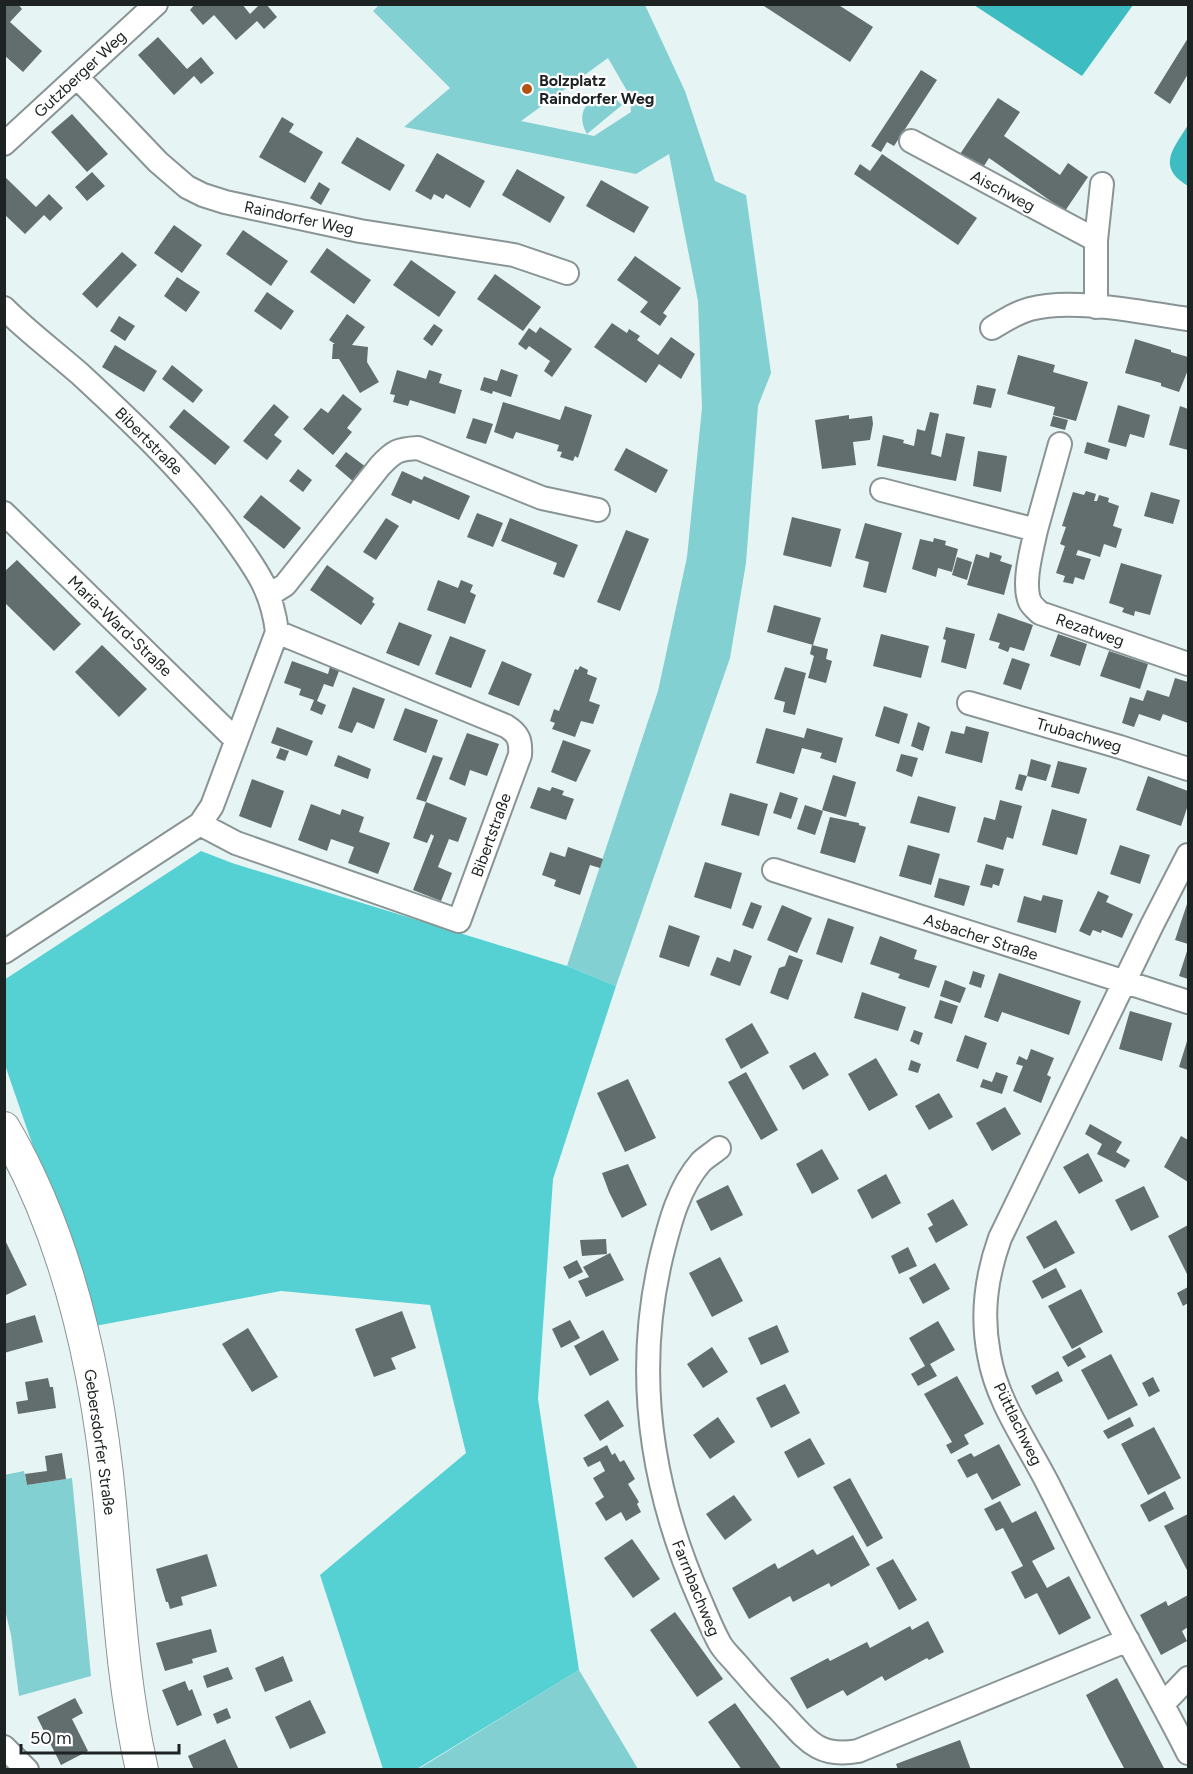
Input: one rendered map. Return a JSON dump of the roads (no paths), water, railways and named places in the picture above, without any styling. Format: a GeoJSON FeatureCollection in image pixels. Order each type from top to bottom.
{"type":"FeatureCollection","features":[{"type":"Feature","properties":{"kind":"main road","name":"Gebersdorfer Straße"},"geometry":{"type":"LineString","coordinates":[[4,1128],[27,1171],[55,1238],[73,1295],[88,1362],[105,1465],[124,1663],[142,1770]]}},
{"type":"Feature","properties":{"kind":"street","name":"Gutzberger Weg"},"geometry":{"type":"LineString","coordinates":[[4,144],[156,4]]}},
{"type":"Feature","properties":{"kind":"street","name":"Raindorfer Weg"},"geometry":{"type":"LineString","coordinates":[[76,77],[159,162],[187,187],[203,195],[234,205],[360,231],[514,255],[567,273]]}},
{"type":"Feature","properties":{"kind":"street","name":"Aischweg"},"geometry":{"type":"LineString","coordinates":[[911,141],[1096,240]]}},
{"type":"Feature","properties":{"kind":"street"},"geometry":{"type":"LineString","coordinates":[[1096,307],[1096,240],[1102,184]]}},
{"type":"Feature","properties":{"kind":"street"},"geometry":{"type":"LineString","coordinates":[[992,328],[1011,316],[1032,308],[1060,305],[1096,307],[1188,319]]}},
{"type":"Feature","properties":{"kind":"street","name":"Bibertstraße"},"geometry":{"type":"LineString","coordinates":[[4,308],[80,374],[174,464],[209,504],[246,556],[269,595],[277,632],[506,726],[519,738],[520,755],[459,921],[236,843],[200,825]]}},
{"type":"Feature","properties":{"kind":"street","name":"Rezatweg"},"geometry":{"type":"LineString","coordinates":[[1060,444],[1030,553],[1028,591],[1031,603],[1040,613],[1188,664]]}},
{"type":"Feature","properties":{"kind":"street"},"geometry":{"type":"LineString","coordinates":[[269,595],[285,585],[380,466],[391,454],[401,449],[418,448],[542,498],[598,510]]}},
{"type":"Feature","properties":{"kind":"street"},"geometry":{"type":"LineString","coordinates":[[882,490],[1036,530]]}},
{"type":"Feature","properties":{"kind":"street","name":"Maria-Ward-Straße"},"geometry":{"type":"LineString","coordinates":[[4,513],[237,740]]}},
{"type":"Feature","properties":{"kind":"street"},"geometry":{"type":"LineString","coordinates":[[4,952],[200,825],[212,806],[277,632]]}},
{"type":"Feature","properties":{"kind":"street","name":"Trubachweg"},"geometry":{"type":"LineString","coordinates":[[969,703],[1188,769]]}},
{"type":"Feature","properties":{"kind":"street"},"geometry":{"type":"LineString","coordinates":[[1125,983],[1188,855]]}},
{"type":"Feature","properties":{"kind":"street","name":"Asbacher Straße"},"geometry":{"type":"LineString","coordinates":[[774,870],[1188,1002]]}},
{"type":"Feature","properties":{"kind":"street","name":"Püttlachweg"},"geometry":{"type":"LineString","coordinates":[[1125,983],[1000,1238],[991,1263],[984,1309],[989,1356],[997,1386],[1015,1425],[1043,1474],[1188,1753]]}},
{"type":"Feature","properties":{"kind":"street","name":"Farrnbachweg"},"geometry":{"type":"LineString","coordinates":[[718,1148],[701,1162],[687,1182],[675,1207],[658,1271],[649,1332],[652,1444],[666,1507],[693,1583],[720,1644],[760,1692],[816,1747],[829,1753],[845,1754],[858,1751],[1128,1640]]}},
{"type":"Feature","properties":{"kind":"street"},"geometry":{"type":"LineString","coordinates":[[1163,1704],[1188,1678]]}},
{"type":"Feature","properties":{"kind":"street"},"geometry":{"type":"LineString","coordinates":[[4,1748],[27,1770]]}},
{"type":"Feature","properties":{"kind":"place","name":"Bolzplatz Raindorfer Weg"},"geometry":{"type":"Point","coordinates":[527,89]}}]}
